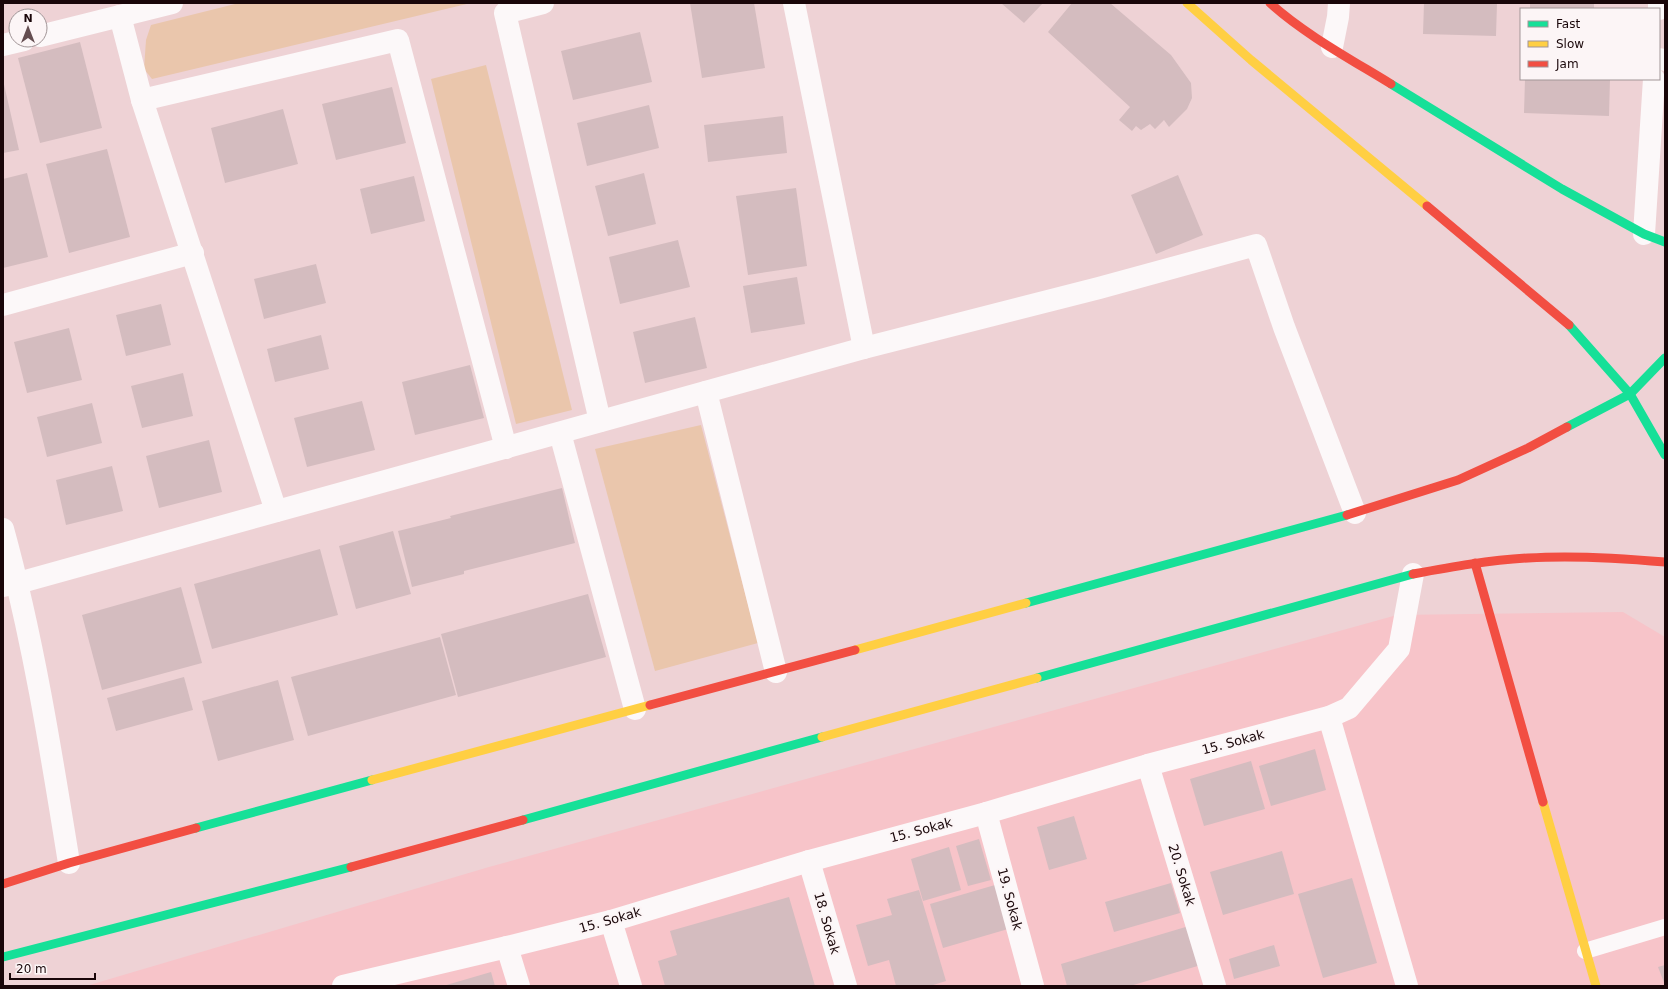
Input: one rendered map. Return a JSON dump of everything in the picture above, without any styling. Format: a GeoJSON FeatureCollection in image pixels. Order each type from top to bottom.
{"type":"FeatureCollection","features":[{"type":"Feature","properties":{"kind":"main road"},"geometry":{"type":"LineString","coordinates":[[1187,3],[1251,60],[1564,320],[1630,394],[1665,455]]}},
{"type":"Feature","properties":{"kind":"main road"},"geometry":{"type":"LineString","coordinates":[[1270,3],[1281,13],[1332,47],[1562,189],[1644,234],[1665,242]]}},
{"type":"Feature","properties":{"kind":"main road"},"geometry":{"type":"LineString","coordinates":[[3,884],[68,863],[776,672],[1355,513],[1458,480],[1528,448],[1630,394],[1665,358]]}},
{"type":"Feature","properties":{"kind":"main road"},"geometry":{"type":"LineString","coordinates":[[3,957],[374,861],[1412,574],[1475,563],[1545,557],[1612,557],[1665,562]]}},
{"type":"Feature","properties":{"kind":"main road"},"geometry":{"type":"LineString","coordinates":[[1475,563],[1596,986]]}},
{"type":"Feature","properties":{"kind":"street"},"geometry":{"type":"LineString","coordinates":[[48,34],[172,3]]}},
{"type":"Feature","properties":{"kind":"street"},"geometry":{"type":"LineString","coordinates":[[543,3],[505,12],[600,421]]}},
{"type":"Feature","properties":{"kind":"street"},"geometry":{"type":"LineString","coordinates":[[794,3],[864,348]]}},
{"type":"Feature","properties":{"kind":"street"},"geometry":{"type":"LineString","coordinates":[[1332,47],[1338,17],[1339,3]]}},
{"type":"Feature","properties":{"kind":"street"},"geometry":{"type":"LineString","coordinates":[[120,16],[142,100],[276,511]]}},
{"type":"Feature","properties":{"kind":"street"},"geometry":{"type":"LineString","coordinates":[[142,100],[398,40],[506,448]]}},
{"type":"Feature","properties":{"kind":"street"},"geometry":{"type":"LineString","coordinates":[[1644,234],[1654,80]]}},
{"type":"Feature","properties":{"kind":"street"},"geometry":{"type":"LineString","coordinates":[[11,585],[864,348],[1099,288],[1256,245],[1284,327],[1355,513]]}},
{"type":"Feature","properties":{"kind":"street"},"geometry":{"type":"LineString","coordinates":[[3,305],[192,253]]}},
{"type":"Feature","properties":{"kind":"street"},"geometry":{"type":"LineString","coordinates":[[706,392],[776,672]]}},
{"type":"Feature","properties":{"kind":"street"},"geometry":{"type":"LineString","coordinates":[[560,433],[635,709]]}},
{"type":"Feature","properties":{"kind":"street"},"geometry":{"type":"LineString","coordinates":[[3,529],[11,585],[53,762],[68,863]]}},
{"type":"Feature","properties":{"kind":"street","name":"15. Sokak"},"geometry":{"type":"LineString","coordinates":[[343,986],[611,921],[809,861],[986,813],[1148,765],[1329,717],[1348,708],[1399,649],[1412,574]]}},
{"type":"Feature","properties":{"kind":"street"},"geometry":{"type":"LineString","coordinates":[[1329,717],[1407,986]]}},
{"type":"Feature","properties":{"kind":"street","name":"20. Sokak"},"geometry":{"type":"LineString","coordinates":[[1148,765],[1215,986]]}},
{"type":"Feature","properties":{"kind":"street","name":"19. Sokak"},"geometry":{"type":"LineString","coordinates":[[986,813],[1033,986]]}},
{"type":"Feature","properties":{"kind":"street","name":"18. Sokak"},"geometry":{"type":"LineString","coordinates":[[809,861],[846,986]]}},
{"type":"Feature","properties":{"kind":"street"},"geometry":{"type":"LineString","coordinates":[[611,921],[631,986]]}},
{"type":"Feature","properties":{"kind":"street"},"geometry":{"type":"LineString","coordinates":[[507,947],[519,986]]}},
{"type":"Feature","properties":{"kind":"lane"},"geometry":{"type":"LineString","coordinates":[[1586,951],[1665,927]]}},
{"type":"Feature","properties":{"kind":"shaded area"},"geometry":{"type":"Polygon","coordinates":[[[239,3],[471,3],[152,79],[144,69],[146,40],[151,25],[239,3]]]}},
{"type":"Feature","properties":{"kind":"shaded area"},"geometry":{"type":"Polygon","coordinates":[[[486,65],[572,410],[516,424],[431,79],[486,65]]]}},
{"type":"Feature","properties":{"kind":"shaded area"},"geometry":{"type":"Polygon","coordinates":[[[701,425],[758,643],[655,671],[595,449],[701,425]]]}},
{"type":"Feature","properties":{"kind":"shaded area"},"geometry":{"type":"Polygon","coordinates":[[[1623,612],[1665,637],[1665,986],[86,986],[489,867],[1397,615],[1623,612]]]}},
{"type":"Feature","properties":{"kind":"building"},"geometry":{"type":"Polygon","coordinates":[[[690,3],[754,3],[765,68],[702,78],[690,3]]]}},
{"type":"Feature","properties":{"kind":"building"},"geometry":{"type":"Polygon","coordinates":[[[1001,3],[1043,3],[1024,23],[1001,3]]]}},
{"type":"Feature","properties":{"kind":"building"},"geometry":{"type":"Polygon","coordinates":[[[1072,3],[1110,3],[1171,55],[1191,83],[1192,98],[1187,109],[1169,127],[1164,120],[1155,129],[1150,124],[1141,130],[1136,126],[1132,131],[1119,120],[1130,107],[1048,32],[1072,3]]]}},
{"type":"Feature","properties":{"kind":"building"},"geometry":{"type":"Polygon","coordinates":[[[1424,3],[1497,3],[1496,36],[1423,34],[1424,3]]]}},
{"type":"Feature","properties":{"kind":"building"},"geometry":{"type":"Polygon","coordinates":[[[1530,3],[1594,3],[1594,8],[1530,8],[1530,3]]]}},
{"type":"Feature","properties":{"kind":"building"},"geometry":{"type":"Polygon","coordinates":[[[640,32],[652,82],[573,100],[561,51],[640,32]]]}},
{"type":"Feature","properties":{"kind":"building"},"geometry":{"type":"Polygon","coordinates":[[[80,42],[102,128],[40,143],[18,58],[80,42]]]}},
{"type":"Feature","properties":{"kind":"building"},"geometry":{"type":"Polygon","coordinates":[[[3,80],[19,150],[3,153],[3,80]]]}},
{"type":"Feature","properties":{"kind":"building"},"geometry":{"type":"Polygon","coordinates":[[[1525,80],[1610,80],[1609,116],[1524,113],[1525,80]]]}},
{"type":"Feature","properties":{"kind":"building"},"geometry":{"type":"Polygon","coordinates":[[[392,87],[406,143],[336,160],[322,104],[392,87]]]}},
{"type":"Feature","properties":{"kind":"building"},"geometry":{"type":"Polygon","coordinates":[[[649,105],[659,148],[587,166],[577,123],[649,105]]]}},
{"type":"Feature","properties":{"kind":"building"},"geometry":{"type":"Polygon","coordinates":[[[283,109],[298,164],[225,183],[211,128],[283,109]]]}},
{"type":"Feature","properties":{"kind":"building"},"geometry":{"type":"Polygon","coordinates":[[[783,116],[787,153],[708,162],[704,125],[783,116]]]}},
{"type":"Feature","properties":{"kind":"building"},"geometry":{"type":"Polygon","coordinates":[[[107,149],[130,237],[69,253],[46,164],[107,149]]]}},
{"type":"Feature","properties":{"kind":"building"},"geometry":{"type":"Polygon","coordinates":[[[27,173],[48,257],[3,268],[3,179],[27,173]]]}},
{"type":"Feature","properties":{"kind":"building"},"geometry":{"type":"Polygon","coordinates":[[[644,173],[656,224],[608,236],[595,186],[644,173]]]}},
{"type":"Feature","properties":{"kind":"building"},"geometry":{"type":"Polygon","coordinates":[[[1178,175],[1203,235],[1156,254],[1131,195],[1178,175]]]}},
{"type":"Feature","properties":{"kind":"building"},"geometry":{"type":"Polygon","coordinates":[[[414,176],[425,221],[371,234],[360,189],[414,176]]]}},
{"type":"Feature","properties":{"kind":"building"},"geometry":{"type":"Polygon","coordinates":[[[796,188],[807,266],[748,275],[736,196],[796,188]]]}},
{"type":"Feature","properties":{"kind":"building"},"geometry":{"type":"Polygon","coordinates":[[[678,240],[690,287],[620,304],[609,257],[678,240]]]}},
{"type":"Feature","properties":{"kind":"building"},"geometry":{"type":"Polygon","coordinates":[[[316,264],[326,303],[264,319],[254,279],[316,264]]]}},
{"type":"Feature","properties":{"kind":"building"},"geometry":{"type":"Polygon","coordinates":[[[797,277],[805,324],[751,333],[743,286],[797,277]]]}},
{"type":"Feature","properties":{"kind":"building"},"geometry":{"type":"Polygon","coordinates":[[[161,304],[171,345],[126,356],[116,315],[161,304]]]}},
{"type":"Feature","properties":{"kind":"building"},"geometry":{"type":"Polygon","coordinates":[[[695,317],[707,368],[645,383],[633,332],[695,317]]]}},
{"type":"Feature","properties":{"kind":"building"},"geometry":{"type":"Polygon","coordinates":[[[69,328],[82,380],[27,393],[14,342],[69,328]]]}},
{"type":"Feature","properties":{"kind":"building"},"geometry":{"type":"Polygon","coordinates":[[[321,335],[329,369],[275,382],[267,349],[321,335]]]}},
{"type":"Feature","properties":{"kind":"building"},"geometry":{"type":"Polygon","coordinates":[[[470,365],[484,418],[415,435],[402,382],[470,365]]]}},
{"type":"Feature","properties":{"kind":"building"},"geometry":{"type":"Polygon","coordinates":[[[183,373],[193,416],[142,428],[131,386],[183,373]]]}},
{"type":"Feature","properties":{"kind":"building"},"geometry":{"type":"Polygon","coordinates":[[[362,401],[375,450],[307,467],[294,418],[362,401]]]}},
{"type":"Feature","properties":{"kind":"building"},"geometry":{"type":"Polygon","coordinates":[[[92,403],[102,443],[47,457],[37,417],[92,403]]]}},
{"type":"Feature","properties":{"kind":"building"},"geometry":{"type":"Polygon","coordinates":[[[209,440],[222,492],[159,508],[146,456],[209,440]]]}},
{"type":"Feature","properties":{"kind":"building"},"geometry":{"type":"Polygon","coordinates":[[[112,466],[123,511],[66,525],[56,480],[112,466]]]}},
{"type":"Feature","properties":{"kind":"building"},"geometry":{"type":"Polygon","coordinates":[[[562,488],[575,543],[464,571],[464,574],[412,587],[398,531],[451,518],[450,516],[562,488]]]}},
{"type":"Feature","properties":{"kind":"building"},"geometry":{"type":"Polygon","coordinates":[[[393,531],[411,594],[356,609],[339,546],[393,531]]]}},
{"type":"Feature","properties":{"kind":"building"},"geometry":{"type":"Polygon","coordinates":[[[320,549],[338,615],[212,649],[194,584],[320,549]]]}},
{"type":"Feature","properties":{"kind":"building"},"geometry":{"type":"Polygon","coordinates":[[[181,587],[202,663],[102,690],[82,615],[181,587]]]}},
{"type":"Feature","properties":{"kind":"building"},"geometry":{"type":"Polygon","coordinates":[[[588,594],[606,657],[458,697],[441,634],[588,594]]]}},
{"type":"Feature","properties":{"kind":"building"},"geometry":{"type":"Polygon","coordinates":[[[440,637],[456,695],[308,736],[291,677],[440,637]]]}},
{"type":"Feature","properties":{"kind":"building"},"geometry":{"type":"Polygon","coordinates":[[[184,677],[193,710],[116,731],[107,698],[184,677]]]}},
{"type":"Feature","properties":{"kind":"building"},"geometry":{"type":"Polygon","coordinates":[[[278,680],[294,740],[218,761],[202,701],[278,680]]]}},
{"type":"Feature","properties":{"kind":"building"},"geometry":{"type":"Polygon","coordinates":[[[1315,749],[1326,790],[1271,806],[1259,766],[1315,749]]]}},
{"type":"Feature","properties":{"kind":"building"},"geometry":{"type":"Polygon","coordinates":[[[1251,761],[1265,809],[1204,826],[1190,779],[1251,761]]]}},
{"type":"Feature","properties":{"kind":"building"},"geometry":{"type":"Polygon","coordinates":[[[1074,816],[1087,859],[1049,870],[1037,827],[1074,816]]]}},
{"type":"Feature","properties":{"kind":"building"},"geometry":{"type":"Polygon","coordinates":[[[979,839],[991,880],[968,886],[956,846],[979,839]]]}},
{"type":"Feature","properties":{"kind":"building"},"geometry":{"type":"Polygon","coordinates":[[[949,847],[961,890],[923,901],[911,859],[949,847]]]}},
{"type":"Feature","properties":{"kind":"building"},"geometry":{"type":"Polygon","coordinates":[[[1282,851],[1294,894],[1223,915],[1210,872],[1282,851]]]}},
{"type":"Feature","properties":{"kind":"building"},"geometry":{"type":"Polygon","coordinates":[[[1352,878],[1377,963],[1323,978],[1298,894],[1352,878]]]}},
{"type":"Feature","properties":{"kind":"building"},"geometry":{"type":"Polygon","coordinates":[[[1171,883],[1180,913],[1114,932],[1105,902],[1171,883]]]}},
{"type":"Feature","properties":{"kind":"building"},"geometry":{"type":"Polygon","coordinates":[[[995,885],[1008,929],[943,948],[930,904],[995,885]]]}},
{"type":"Feature","properties":{"kind":"building"},"geometry":{"type":"Polygon","coordinates":[[[919,890],[946,981],[930,986],[896,986],[889,960],[868,966],[856,925],[892,915],[887,899],[919,890]]]}},
{"type":"Feature","properties":{"kind":"building"},"geometry":{"type":"Polygon","coordinates":[[[789,897],[815,986],[665,986],[658,961],[677,955],[670,931],[789,897]]]}},
{"type":"Feature","properties":{"kind":"building"},"geometry":{"type":"Polygon","coordinates":[[[1189,926],[1201,965],[1130,986],[1067,986],[1061,964],[1189,926]]]}},
{"type":"Feature","properties":{"kind":"building"},"geometry":{"type":"Polygon","coordinates":[[[1274,945],[1280,966],[1234,979],[1229,959],[1274,945]]]}},
{"type":"Feature","properties":{"kind":"building"},"geometry":{"type":"Polygon","coordinates":[[[1665,965],[1665,985],[1658,967],[1665,965]]]}},
{"type":"Feature","properties":{"kind":"building"},"geometry":{"type":"Polygon","coordinates":[[[491,972],[495,986],[443,986],[491,972]]]}},
{"type":"Feature","properties":{"kind":"traffic: fast"},"geometry":{"type":"LineString","coordinates":[[1391,84],[1562,189],[1644,234],[1665,242]]}},
{"type":"Feature","properties":{"kind":"traffic: fast"},"geometry":{"type":"LineString","coordinates":[[1569,325],[1630,394],[1665,455]]}},
{"type":"Feature","properties":{"kind":"traffic: fast"},"geometry":{"type":"LineString","coordinates":[[1567,427],[1630,394],[1665,358]]}},
{"type":"Feature","properties":{"kind":"traffic: fast"},"geometry":{"type":"LineString","coordinates":[[1026,603],[1347,515]]}},
{"type":"Feature","properties":{"kind":"traffic: fast"},"geometry":{"type":"LineString","coordinates":[[1037,678],[1413,574]]}},
{"type":"Feature","properties":{"kind":"traffic: fast"},"geometry":{"type":"LineString","coordinates":[[523,820],[822,737]]}},
{"type":"Feature","properties":{"kind":"traffic: fast"},"geometry":{"type":"LineString","coordinates":[[196,828],[372,780]]}},
{"type":"Feature","properties":{"kind":"traffic: fast"},"geometry":{"type":"LineString","coordinates":[[3,957],[351,867]]}},
{"type":"Feature","properties":{"kind":"traffic: slow"},"geometry":{"type":"LineString","coordinates":[[1187,3],[1251,60],[1427,206]]}},
{"type":"Feature","properties":{"kind":"traffic: slow"},"geometry":{"type":"LineString","coordinates":[[855,650],[1026,603]]}},
{"type":"Feature","properties":{"kind":"traffic: slow"},"geometry":{"type":"LineString","coordinates":[[822,737],[1037,678]]}},
{"type":"Feature","properties":{"kind":"traffic: slow"},"geometry":{"type":"LineString","coordinates":[[372,780],[650,705]]}},
{"type":"Feature","properties":{"kind":"traffic: slow"},"geometry":{"type":"LineString","coordinates":[[1543,802],[1596,986]]}},
{"type":"Feature","properties":{"kind":"traffic: jam"},"geometry":{"type":"LineString","coordinates":[[1270,3],[1313,36],[1391,84]]}},
{"type":"Feature","properties":{"kind":"traffic: jam"},"geometry":{"type":"LineString","coordinates":[[1427,206],[1569,325]]}},
{"type":"Feature","properties":{"kind":"traffic: jam"},"geometry":{"type":"LineString","coordinates":[[1347,515],[1458,480],[1528,448],[1567,427]]}},
{"type":"Feature","properties":{"kind":"traffic: jam"},"geometry":{"type":"LineString","coordinates":[[1413,574],[1484,562],[1545,557],[1596,557],[1665,562]]}},
{"type":"Feature","properties":{"kind":"traffic: jam"},"geometry":{"type":"LineString","coordinates":[[1475,563],[1543,802]]}},
{"type":"Feature","properties":{"kind":"traffic: jam"},"geometry":{"type":"LineString","coordinates":[[650,705],[855,650]]}},
{"type":"Feature","properties":{"kind":"traffic: jam"},"geometry":{"type":"LineString","coordinates":[[351,867],[523,820]]}},
{"type":"Feature","properties":{"kind":"traffic: jam"},"geometry":{"type":"LineString","coordinates":[[3,884],[69,863],[196,828]]}}]}
